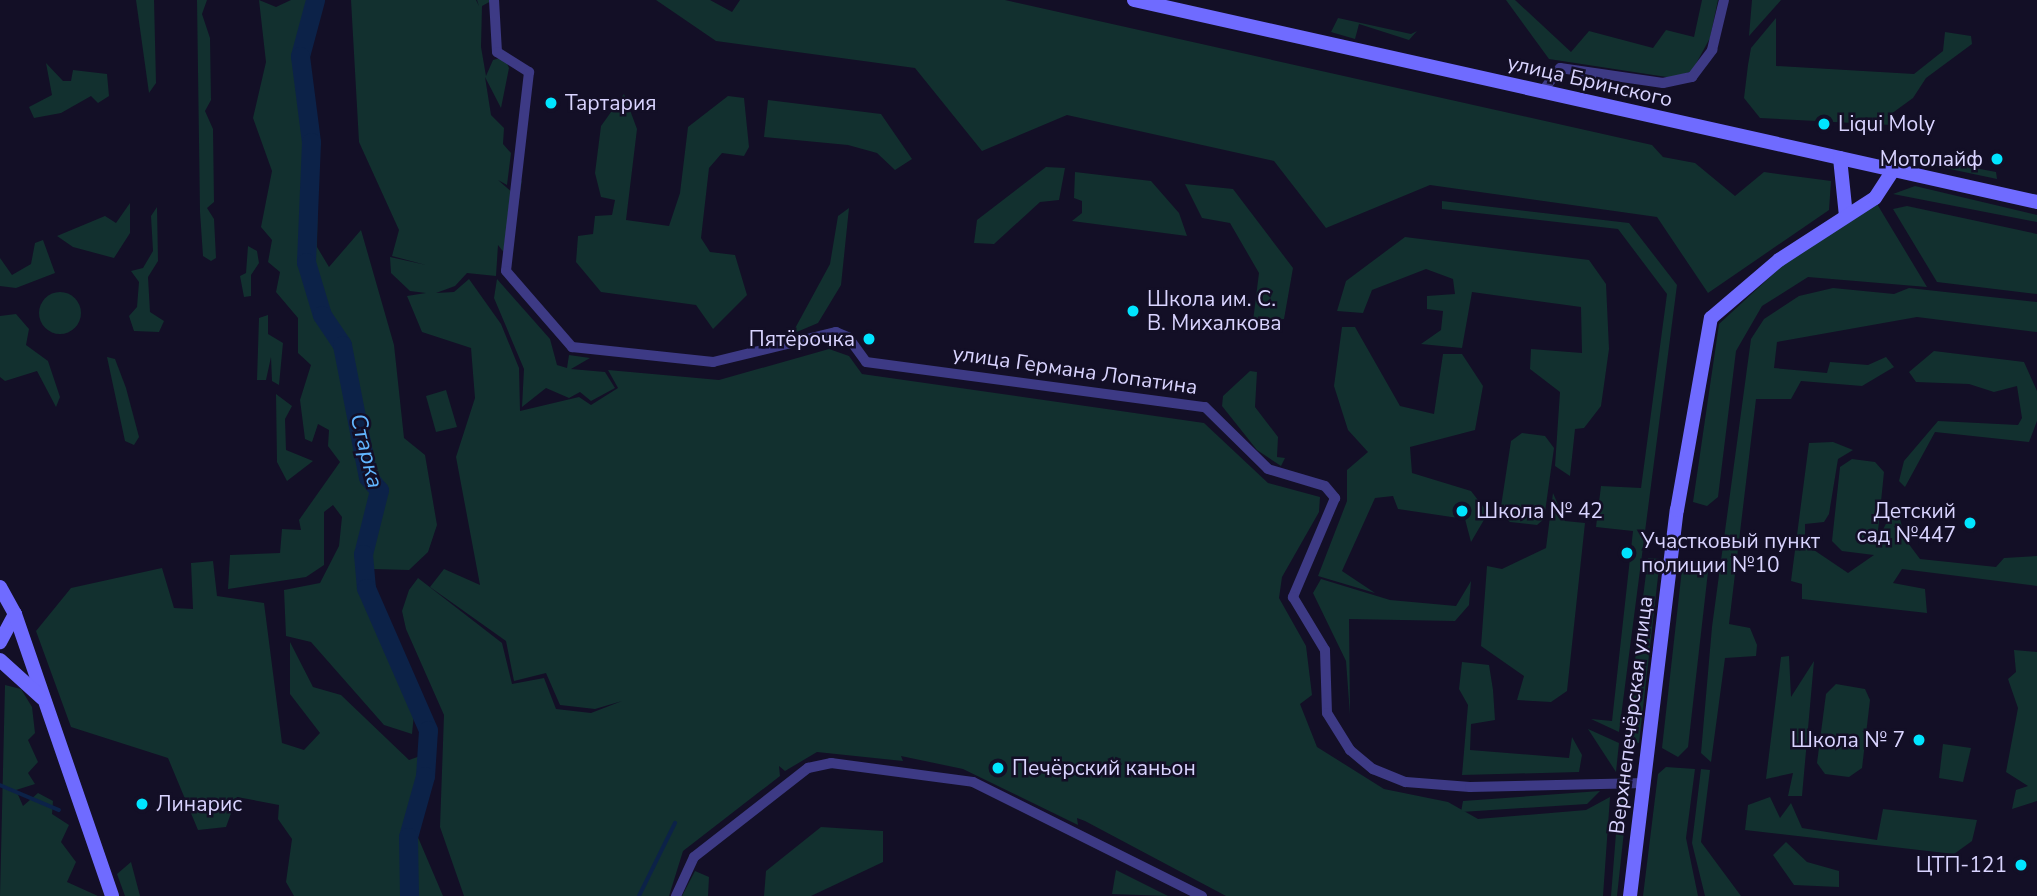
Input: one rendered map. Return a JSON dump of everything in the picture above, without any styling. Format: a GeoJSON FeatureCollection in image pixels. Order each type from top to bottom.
{"type":"FeatureCollection","features":[{"type":"Feature","properties":{"kind":"street","name":"улица Германа Лопатина"},"geometry":{"type":"LineString","coordinates":[[494,0],[491,29],[506,63],[529,72],[506,271],[572,347],[713,362],[836,332],[848,337],[866,362],[1205,407],[1268,469],[1325,486],[1335,498],[1293,597],[1329,663],[1329,723],[1356,756],[1397,780],[1453,787],[1645,783]]}},
{"type":"Feature","properties":{"kind":"street","name":"улица Бринского"},"geometry":{"type":"LineString","coordinates":[[1134,0],[2037,202]]}},
{"type":"Feature","properties":{"kind":"street"},"geometry":{"type":"LineString","coordinates":[[1542,92],[1560,68],[1663,83],[1692,77],[1712,50],[1724,0]]}},
{"type":"Feature","properties":{"kind":"street"},"geometry":{"type":"LineString","coordinates":[[1840,158],[1846,216]]}},
{"type":"Feature","properties":{"kind":"street","name":"Верхнепечёрская улица"},"geometry":{"type":"LineString","coordinates":[[1630,896],[1677,510],[1711,318],[1779,260],[1875,198],[1893,170]]}},
{"type":"Feature","properties":{"kind":"street"},"geometry":{"type":"LineString","coordinates":[[0,587],[15,614],[112,896]]}},
{"type":"Feature","properties":{"kind":"street"},"geometry":{"type":"LineString","coordinates":[[0,642],[15,614]]}},
{"type":"Feature","properties":{"kind":"street"},"geometry":{"type":"LineString","coordinates":[[0,660],[45,702]]}},
{"type":"Feature","properties":{"kind":"street"},"geometry":{"type":"LineString","coordinates":[[676,896],[680,875],[694,857],[808,768],[831,763],[973,782],[1202,896]]}},
{"type":"Feature","properties":{"kind":"green space"},"geometry":{"type":"Polygon","coordinates":[[[136,0],[154,0],[156,83],[149,93],[136,0]]]}},
{"type":"Feature","properties":{"kind":"green space"},"geometry":{"type":"Polygon","coordinates":[[[197,0],[207,0],[202,14],[210,38],[211,100],[205,111],[213,129],[214,202],[207,208],[214,219],[216,258],[211,261],[203,256],[200,212],[197,0]]]}},
{"type":"Feature","properties":{"kind":"green space"},"geometry":{"type":"Polygon","coordinates":[[[259,0],[276,7],[291,0],[321,0],[303,71],[319,137],[317,247],[329,267],[361,230],[394,345],[404,438],[425,455],[437,525],[428,552],[409,570],[373,569],[379,611],[415,704],[412,734],[384,725],[311,642],[286,636],[284,590],[320,583],[339,546],[342,517],[333,505],[324,512],[324,565],[306,577],[228,589],[230,555],[280,553],[282,529],[301,530],[299,520],[340,462],[328,446],[329,430],[318,424],[312,442],[305,439],[300,400],[311,365],[298,353],[298,318],[276,292],[280,272],[268,262],[272,240],[261,227],[272,171],[253,118],[266,62],[259,0]]]}},
{"type":"Feature","properties":{"kind":"green space"},"geometry":{"type":"Polygon","coordinates":[[[351,0],[476,0],[479,6],[477,0],[493,0],[482,6],[481,47],[486,76],[493,60],[504,57],[509,68],[501,108],[485,77],[491,115],[504,128],[503,144],[511,153],[507,185],[498,180],[513,193],[522,180],[510,260],[498,245],[496,276],[467,273],[455,286],[436,293],[454,292],[469,279],[501,324],[519,368],[520,411],[579,397],[591,405],[618,388],[608,370],[719,380],[829,349],[849,356],[862,374],[1204,423],[1268,483],[1320,497],[1319,512],[1282,577],[1279,598],[1306,646],[1312,695],[1300,704],[1317,747],[1384,789],[1448,802],[1478,819],[1586,810],[1610,797],[1603,896],[1226,896],[1085,821],[1077,818],[1078,825],[963,769],[901,756],[903,761],[817,752],[785,771],[779,766],[780,776],[683,851],[669,896],[464,896],[440,827],[444,715],[406,629],[402,611],[409,590],[418,578],[502,643],[512,684],[544,678],[556,709],[591,713],[622,701],[595,709],[560,705],[546,673],[514,681],[506,641],[430,587],[444,569],[480,585],[456,457],[475,398],[471,348],[422,332],[407,296],[426,293],[410,291],[391,273],[390,257],[426,265],[392,256],[399,230],[359,142],[351,0]]]}},
{"type":"Feature","properties":{"kind":"green space"},"geometry":{"type":"Polygon","coordinates":[[[656,0],[710,0],[732,12],[740,0],[1005,0],[1652,145],[1663,157],[1695,163],[1735,196],[1764,172],[1831,181],[1829,210],[1708,293],[1657,217],[1430,185],[1326,228],[1274,161],[1067,115],[982,151],[915,68],[716,41],[656,0]]]}},
{"type":"Feature","properties":{"kind":"green space"},"geometry":{"type":"Polygon","coordinates":[[[1506,0],[1515,0],[1571,52],[1589,31],[1653,48],[1666,30],[1694,37],[1702,0],[1718,0],[1710,38],[1692,71],[1673,78],[1549,59],[1506,0]]]}},
{"type":"Feature","properties":{"kind":"green space"},"geometry":{"type":"Polygon","coordinates":[[[1752,0],[1781,0],[1749,36],[1752,0]]]}},
{"type":"Feature","properties":{"kind":"green space"},"geometry":{"type":"Polygon","coordinates":[[[1338,18],[1411,34],[1417,31],[1409,40],[1359,24],[1355,39],[1331,32],[1338,18]]]}},
{"type":"Feature","properties":{"kind":"green space"},"geometry":{"type":"Polygon","coordinates":[[[1776,18],[1776,66],[1914,74],[1943,51],[1945,32],[1971,36],[1972,44],[1926,78],[1913,98],[1891,114],[1891,125],[1760,118],[1744,98],[1748,65],[1751,48],[1776,18]]]}},
{"type":"Feature","properties":{"kind":"green space"},"geometry":{"type":"Polygon","coordinates":[[[46,63],[63,81],[71,81],[73,70],[107,74],[109,96],[98,103],[91,96],[61,113],[34,118],[29,107],[52,95],[46,63]]]}},
{"type":"Feature","properties":{"kind":"green space"},"geometry":{"type":"Polygon","coordinates":[[[624,94],[637,129],[626,220],[669,226],[680,193],[688,127],[728,96],[744,98],[749,147],[744,156],[722,153],[709,168],[701,238],[710,252],[735,255],[747,295],[713,329],[696,305],[601,292],[576,262],[578,236],[593,234],[595,216],[612,215],[615,200],[601,197],[595,173],[601,126],[624,94]]]}},
{"type":"Feature","properties":{"kind":"green space"},"geometry":{"type":"Polygon","coordinates":[[[768,100],[881,114],[912,159],[895,170],[877,153],[848,145],[764,137],[768,100]]]}},
{"type":"Feature","properties":{"kind":"green space"},"geometry":{"type":"Polygon","coordinates":[[[1901,154],[1996,172],[1997,179],[1898,158],[1901,154]]]}},
{"type":"Feature","properties":{"kind":"green space"},"geometry":{"type":"Polygon","coordinates":[[[1046,167],[1065,168],[1059,200],[1040,202],[994,244],[974,243],[977,220],[1046,167]]]}},
{"type":"Feature","properties":{"kind":"green space"},"geometry":{"type":"Polygon","coordinates":[[[1075,172],[1151,181],[1179,213],[1187,236],[1072,221],[1082,213],[1082,201],[1074,198],[1075,172]]]}},
{"type":"Feature","properties":{"kind":"green space"},"geometry":{"type":"Polygon","coordinates":[[[1185,184],[1233,189],[1293,268],[1284,319],[1253,321],[1259,273],[1230,223],[1202,218],[1185,184]]]}},
{"type":"Feature","properties":{"kind":"green space"},"geometry":{"type":"Polygon","coordinates":[[[1915,186],[2037,215],[2037,222],[1893,194],[1915,186]]]}},
{"type":"Feature","properties":{"kind":"green space"},"geometry":{"type":"Polygon","coordinates":[[[1442,201],[1629,223],[1677,285],[1619,732],[1591,719],[1612,721],[1633,531],[1596,527],[1601,486],[1641,488],[1667,294],[1618,229],[1442,209],[1442,201]]]}},
{"type":"Feature","properties":{"kind":"green space"},"geometry":{"type":"Polygon","coordinates":[[[130,203],[130,233],[114,258],[73,247],[57,236],[105,216],[116,223],[130,203]]]}},
{"type":"Feature","properties":{"kind":"green space"},"geometry":{"type":"Polygon","coordinates":[[[1877,204],[1927,287],[1808,277],[1762,306],[1736,351],[1718,497],[1707,506],[1693,502],[1719,324],[1783,265],[1877,204]]]}},
{"type":"Feature","properties":{"kind":"green space"},"geometry":{"type":"Polygon","coordinates":[[[1907,206],[2037,234],[2037,294],[1937,282],[1893,209],[1907,206]]]}},
{"type":"Feature","properties":{"kind":"green space"},"geometry":{"type":"Polygon","coordinates":[[[157,207],[158,261],[148,277],[150,312],[164,321],[159,332],[134,331],[129,316],[137,307],[139,282],[131,271],[143,268],[153,251],[151,216],[157,207]]]}},
{"type":"Feature","properties":{"kind":"green space"},"geometry":{"type":"Polygon","coordinates":[[[849,208],[841,285],[818,323],[792,334],[830,264],[838,216],[849,208]]]}},
{"type":"Feature","properties":{"kind":"green space"},"geometry":{"type":"Polygon","coordinates":[[[1405,237],[1589,260],[1606,284],[1609,349],[1601,406],[1584,428],[1575,429],[1570,476],[1555,466],[1560,392],[1530,369],[1531,349],[1582,353],[1581,307],[1472,292],[1462,348],[1421,344],[1441,330],[1443,311],[1427,309],[1427,296],[1455,294],[1453,279],[1426,269],[1372,290],[1363,313],[1337,311],[1346,281],[1405,237]]]}},
{"type":"Feature","properties":{"kind":"green space"},"geometry":{"type":"Polygon","coordinates":[[[43,240],[55,273],[16,288],[0,286],[0,258],[12,275],[31,264],[35,243],[43,240]]]}},
{"type":"Feature","properties":{"kind":"green space"},"geometry":{"type":"Polygon","coordinates":[[[248,246],[257,251],[259,263],[251,275],[251,296],[244,297],[240,276],[246,273],[248,246]]]}},
{"type":"Feature","properties":{"kind":"green space"},"geometry":{"type":"Polygon","coordinates":[[[497,279],[550,339],[557,365],[567,368],[569,355],[590,358],[571,369],[605,372],[615,388],[591,401],[580,392],[569,398],[546,388],[522,407],[524,369],[494,298],[497,279]]]}},
{"type":"Feature","properties":{"kind":"green space"},"geometry":{"type":"Polygon","coordinates":[[[1833,288],[1894,294],[1909,288],[2037,302],[2037,332],[1917,317],[1777,342],[1774,368],[1827,373],[1830,362],[1868,365],[1886,357],[1894,367],[1862,386],[1801,381],[1791,399],[1756,399],[1729,624],[1750,628],[1757,645],[1756,656],[1725,658],[1711,762],[1701,753],[1712,627],[1751,339],[1764,319],[1799,296],[1833,288]]]}},
{"type":"Feature","properties":{"kind":"green space"},"geometry":{"type":"Polygon","coordinates":[[[60,292],[75,298],[81,313],[75,328],[60,334],[45,328],[39,313],[45,298],[60,292]]]}},
{"type":"Feature","properties":{"kind":"green space"},"geometry":{"type":"Polygon","coordinates":[[[16,314],[29,329],[26,345],[48,361],[60,397],[56,407],[37,371],[5,381],[0,377],[0,316],[16,314]]]}},
{"type":"Feature","properties":{"kind":"green space"},"geometry":{"type":"Polygon","coordinates":[[[268,315],[268,334],[283,343],[279,385],[272,381],[271,357],[266,380],[257,380],[259,318],[268,315]]]}},
{"type":"Feature","properties":{"kind":"green space"},"geometry":{"type":"Polygon","coordinates":[[[1342,327],[1355,327],[1400,406],[1434,414],[1443,354],[1462,354],[1483,386],[1475,430],[1410,447],[1412,473],[1471,491],[1488,513],[1471,542],[1465,519],[1398,509],[1393,496],[1375,498],[1342,571],[1375,593],[1318,576],[1347,501],[1347,470],[1368,452],[1348,430],[1334,386],[1342,327]]]}},
{"type":"Feature","properties":{"kind":"green space"},"geometry":{"type":"Polygon","coordinates":[[[1934,351],[2024,362],[2037,391],[2037,421],[2029,442],[1935,432],[1905,487],[1899,481],[1904,461],[1938,421],[2018,425],[2022,418],[2017,386],[1994,392],[1969,384],[1916,382],[1909,372],[1934,351]]]}},
{"type":"Feature","properties":{"kind":"green space"},"geometry":{"type":"Polygon","coordinates":[[[107,357],[115,359],[126,388],[139,437],[134,445],[125,441],[107,357]]]}},
{"type":"Feature","properties":{"kind":"green space"},"geometry":{"type":"Polygon","coordinates":[[[1250,371],[1257,372],[1255,407],[1278,437],[1277,457],[1285,458],[1281,466],[1257,450],[1222,406],[1223,396],[1250,371]]]}},
{"type":"Feature","properties":{"kind":"green space"},"geometry":{"type":"Polygon","coordinates":[[[446,390],[457,427],[436,432],[426,396],[446,390]]]}},
{"type":"Feature","properties":{"kind":"green space"},"geometry":{"type":"Polygon","coordinates":[[[276,394],[292,406],[285,419],[286,450],[313,461],[287,481],[277,462],[276,394]]]}},
{"type":"Feature","properties":{"kind":"green space"},"geometry":{"type":"Polygon","coordinates":[[[1522,433],[1545,436],[1554,448],[1544,519],[1537,525],[1510,522],[1500,513],[1511,441],[1522,433]]]}},
{"type":"Feature","properties":{"kind":"green space"},"geometry":{"type":"Polygon","coordinates":[[[1833,442],[1853,450],[1838,459],[1829,514],[1824,522],[1805,524],[1805,544],[1848,573],[1874,555],[1842,551],[1832,541],[1840,467],[1852,459],[1875,462],[1884,472],[1877,541],[1889,518],[1899,515],[1905,539],[1920,559],[1996,567],[2004,558],[2037,556],[2037,586],[1902,569],[1893,583],[1925,589],[1927,613],[1802,599],[1802,584],[1791,581],[1809,443],[1833,442]]]}},
{"type":"Feature","properties":{"kind":"green space"},"geometry":{"type":"Polygon","coordinates":[[[1553,493],[1565,521],[1585,523],[1567,691],[1551,702],[1517,700],[1524,676],[1481,646],[1487,566],[1502,569],[1546,548],[1553,493]]]}},
{"type":"Feature","properties":{"kind":"green space"},"geometry":{"type":"Polygon","coordinates":[[[1648,558],[1660,559],[1639,743],[1625,739],[1648,558]]]}},
{"type":"Feature","properties":{"kind":"green space"},"geometry":{"type":"Polygon","coordinates":[[[1683,560],[1709,563],[1688,747],[1678,757],[1662,748],[1683,560]]]}},
{"type":"Feature","properties":{"kind":"green space"},"geometry":{"type":"Polygon","coordinates":[[[213,561],[217,596],[264,603],[282,743],[304,750],[320,733],[290,694],[290,642],[313,687],[341,695],[409,760],[423,755],[414,802],[417,835],[443,896],[294,896],[286,882],[292,839],[278,819],[279,805],[237,797],[226,827],[198,830],[168,758],[71,727],[36,631],[71,588],[162,568],[174,608],[193,609],[191,563],[213,561]]]}},
{"type":"Feature","properties":{"kind":"green space"},"geometry":{"type":"Polygon","coordinates":[[[1321,579],[1390,600],[1456,606],[1471,581],[1469,605],[1455,621],[1349,619],[1350,715],[1346,661],[1313,593],[1321,579]]]}},
{"type":"Feature","properties":{"kind":"green space"},"geometry":{"type":"Polygon","coordinates":[[[2014,650],[2037,652],[2037,801],[2012,809],[2016,790],[2028,786],[2006,772],[2018,708],[2008,679],[2016,672],[2014,650]]]}},
{"type":"Feature","properties":{"kind":"green space"},"geometry":{"type":"Polygon","coordinates":[[[1789,656],[1791,697],[1814,661],[1802,796],[1788,796],[1793,773],[1766,779],[1781,657],[1789,656]]]}},
{"type":"Feature","properties":{"kind":"green space"},"geometry":{"type":"Polygon","coordinates":[[[1462,662],[1489,665],[1493,690],[1495,720],[1471,724],[1470,750],[1569,758],[1572,737],[1582,755],[1579,772],[1462,775],[1468,705],[1459,689],[1462,662]]]}},
{"type":"Feature","properties":{"kind":"green space"},"geometry":{"type":"Polygon","coordinates":[[[1836,684],[1865,689],[1870,700],[1862,768],[1849,777],[1825,774],[1817,763],[1826,694],[1836,684]]]}},
{"type":"Feature","properties":{"kind":"green space"},"geometry":{"type":"Polygon","coordinates":[[[5,685],[21,689],[32,707],[35,733],[28,740],[38,762],[28,773],[35,784],[16,790],[23,806],[38,793],[53,801],[52,814],[69,825],[61,842],[76,862],[67,882],[98,896],[0,896],[5,685]]]}},
{"type":"Feature","properties":{"kind":"green space"},"geometry":{"type":"Polygon","coordinates":[[[1588,729],[1619,743],[1616,772],[1588,729]]]}},
{"type":"Feature","properties":{"kind":"green space"},"geometry":{"type":"Polygon","coordinates":[[[1943,744],[1971,748],[1963,782],[1939,778],[1943,744]]]}},
{"type":"Feature","properties":{"kind":"green space"},"geometry":{"type":"Polygon","coordinates":[[[1666,767],[1695,769],[1686,838],[1698,896],[1643,896],[1658,774],[1666,767]]]}},
{"type":"Feature","properties":{"kind":"green space"},"geometry":{"type":"Polygon","coordinates":[[[1701,769],[1710,770],[1701,842],[1741,896],[1705,896],[1692,843],[1701,769]]]}},
{"type":"Feature","properties":{"kind":"green space"},"geometry":{"type":"Polygon","coordinates":[[[1620,783],[1628,794],[1617,896],[1611,896],[1620,783]]]}},
{"type":"Feature","properties":{"kind":"green space"},"geometry":{"type":"Polygon","coordinates":[[[1600,791],[1587,804],[1461,812],[1463,801],[1600,791]]]}},
{"type":"Feature","properties":{"kind":"green space"},"geometry":{"type":"Polygon","coordinates":[[[1770,797],[1780,818],[1791,803],[1802,828],[1877,840],[1883,809],[1977,820],[1972,841],[1954,854],[1745,830],[1748,805],[1770,797]]]}},
{"type":"Feature","properties":{"kind":"green space"},"geometry":{"type":"Polygon","coordinates":[[[821,827],[883,831],[883,862],[811,896],[764,896],[766,871],[821,827]]]}},
{"type":"Feature","properties":{"kind":"green space"},"geometry":{"type":"Polygon","coordinates":[[[1786,842],[1807,862],[1839,871],[1839,887],[1794,885],[1773,855],[1786,842]]]}},
{"type":"Feature","properties":{"kind":"green space"},"geometry":{"type":"Polygon","coordinates":[[[131,862],[140,896],[125,896],[117,874],[131,862]]]}},
{"type":"Feature","properties":{"kind":"green space"},"geometry":{"type":"Polygon","coordinates":[[[1116,870],[1168,896],[1112,894],[1116,870]]]}},
{"type":"Feature","properties":{"kind":"green space"},"geometry":{"type":"Polygon","coordinates":[[[695,871],[709,877],[708,896],[682,896],[695,871]]]}},
{"type":"Feature","properties":{"kind":"waterway","name":"Старка"},"geometry":{"type":"LineString","coordinates":[[315,0],[300,56],[311,142],[306,262],[322,315],[342,345],[368,477],[379,490],[363,554],[366,588],[428,730],[425,776],[408,837],[409,896]]}},
{"type":"Feature","properties":{"kind":"waterway"},"geometry":{"type":"LineString","coordinates":[[0,785],[59,810]]}},
{"type":"Feature","properties":{"kind":"waterway"},"geometry":{"type":"LineString","coordinates":[[639,896],[675,823]]}},
{"type":"Feature","properties":{"kind":"place","name":"Тартария"},"geometry":{"type":"Point","coordinates":[551,103]}},
{"type":"Feature","properties":{"kind":"place","name":"Liqui Moly"},"geometry":{"type":"Point","coordinates":[1824,124]}},
{"type":"Feature","properties":{"kind":"place","name":"Мотолайф"},"geometry":{"type":"Point","coordinates":[1997,159]}},
{"type":"Feature","properties":{"kind":"place","name":"Школа им. С. В. Михалкова"},"geometry":{"type":"Point","coordinates":[1133,311]}},
{"type":"Feature","properties":{"kind":"place","name":"Пятёрочка"},"geometry":{"type":"Point","coordinates":[869,339]}},
{"type":"Feature","properties":{"kind":"place","name":"Школа № 42"},"geometry":{"type":"Point","coordinates":[1462,511]}},
{"type":"Feature","properties":{"kind":"place","name":"Детский сад №447"},"geometry":{"type":"Point","coordinates":[1970,523]}},
{"type":"Feature","properties":{"kind":"place","name":"Участковый пункт полиции №10"},"geometry":{"type":"Point","coordinates":[1627,553]}},
{"type":"Feature","properties":{"kind":"place","name":"Школа № 7"},"geometry":{"type":"Point","coordinates":[1919,740]}},
{"type":"Feature","properties":{"kind":"place","name":"Печёрский каньон"},"geometry":{"type":"Point","coordinates":[998,768]}},
{"type":"Feature","properties":{"kind":"place","name":"Линарис"},"geometry":{"type":"Point","coordinates":[142,804]}},
{"type":"Feature","properties":{"kind":"place","name":"ЦТП-121"},"geometry":{"type":"Point","coordinates":[2021,865]}}]}
